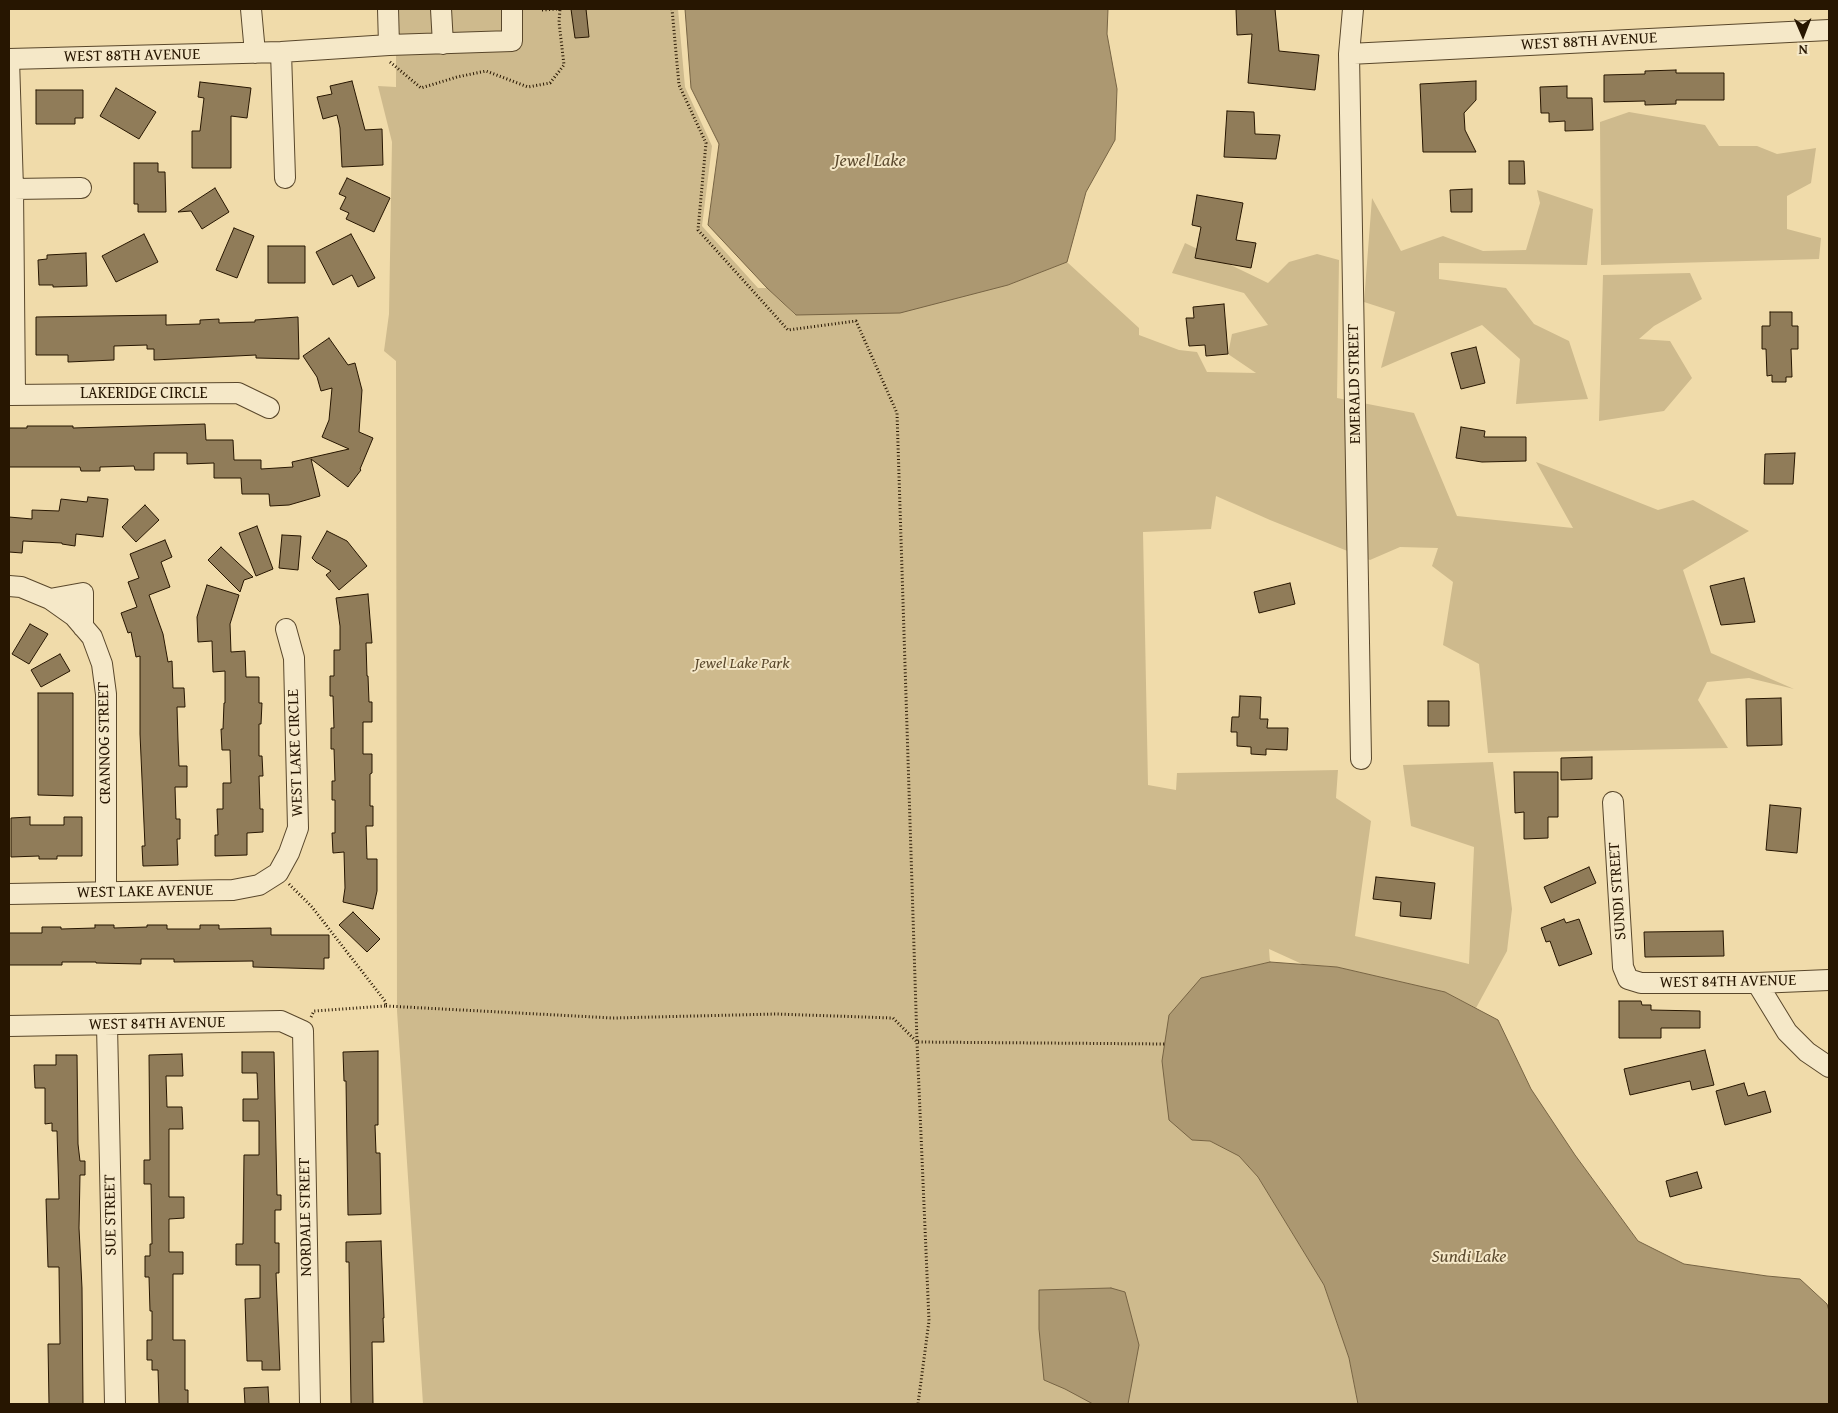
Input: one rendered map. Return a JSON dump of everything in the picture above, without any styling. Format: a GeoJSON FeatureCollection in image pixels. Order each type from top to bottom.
{"type":"FeatureCollection","features":[{"type":"Feature","properties":{"kind":"street"},"geometry":{"type":"LineString","coordinates":[[251,9],[255,52]]}},
{"type":"Feature","properties":{"kind":"street"},"geometry":{"type":"LineString","coordinates":[[388,9],[389,45]]}},
{"type":"Feature","properties":{"kind":"street"},"geometry":{"type":"LineString","coordinates":[[441,9],[443,44]]}},
{"type":"Feature","properties":{"kind":"street","name":"WEST 88TH AVENUE"},"geometry":{"type":"LineString","coordinates":[[9,59],[281,52],[389,45],[512,41],[512,9]]}},
{"type":"Feature","properties":{"kind":"street","name":"EMERALD STREET"},"geometry":{"type":"LineString","coordinates":[[1353,9],[1349,54],[1362,759]]}},
{"type":"Feature","properties":{"kind":"street","name":"WEST 88TH AVENUE"},"geometry":{"type":"LineString","coordinates":[[1349,54],[1829,30]]}},
{"type":"Feature","properties":{"kind":"street"},"geometry":{"type":"LineString","coordinates":[[281,52],[285,178]]}},
{"type":"Feature","properties":{"kind":"street"},"geometry":{"type":"LineString","coordinates":[[9,59],[13,189],[12,395]]}},
{"type":"Feature","properties":{"kind":"street"},"geometry":{"type":"LineString","coordinates":[[13,189],[81,188]]}},
{"type":"Feature","properties":{"kind":"street","name":"LAKERIDGE CIRCLE"},"geometry":{"type":"LineString","coordinates":[[12,395],[238,393],[269,408]]}},
{"type":"Feature","properties":{"kind":"street","name":"CRANNOG STREET"},"geometry":{"type":"LineString","coordinates":[[9,586],[20,587],[50,599],[74,616],[92,637],[102,664],[106,694],[106,892]]}},
{"type":"Feature","properties":{"kind":"street","name":"WEST LAKE CIRCLE"},"geometry":{"type":"LineString","coordinates":[[278,872],[290,853],[298,828],[294,658],[286,629]]}},
{"type":"Feature","properties":{"kind":"street","name":"SUNDI STREET"},"geometry":{"type":"LineString","coordinates":[[1612,802],[1623,967],[1628,979]]}},
{"type":"Feature","properties":{"kind":"street","name":"WEST LAKE AVENUE"},"geometry":{"type":"LineString","coordinates":[[9,894],[233,890],[259,885],[278,872]]}},
{"type":"Feature","properties":{"kind":"street","name":"WEST 84TH AVENUE"},"geometry":{"type":"LineString","coordinates":[[1628,979],[1641,983],[1757,983],[1829,980]]}},
{"type":"Feature","properties":{"kind":"street"},"geometry":{"type":"LineString","coordinates":[[1757,983],[1787,1032],[1807,1052],[1829,1068]]}},
{"type":"Feature","properties":{"kind":"street","name":"WEST 84TH AVENUE"},"geometry":{"type":"LineString","coordinates":[[9,1026],[281,1021],[302,1031]]}},
{"type":"Feature","properties":{"kind":"street","name":"SUE STREET"},"geometry":{"type":"LineString","coordinates":[[107,1025],[115,1404]]}},
{"type":"Feature","properties":{"kind":"street","name":"NORDALE STREET"},"geometry":{"type":"LineString","coordinates":[[302,1031],[310,1404]]}},
{"type":"Feature","properties":{"kind":"path"},"geometry":{"type":"LineString","coordinates":[[389,45],[384,57],[422,88],[486,71],[528,87],[550,83],[564,65],[558,9],[542,10]]}},
{"type":"Feature","properties":{"kind":"path"},"geometry":{"type":"LineString","coordinates":[[672,9],[679,84],[706,143],[698,230],[788,330],[856,321],[897,413],[917,1042],[929,1321],[918,1404]]}},
{"type":"Feature","properties":{"kind":"path"},"geometry":{"type":"LineString","coordinates":[[278,872],[312,907],[385,1001],[386,1006]]}},
{"type":"Feature","properties":{"kind":"path"},"geometry":{"type":"LineString","coordinates":[[302,1031],[314,1011],[386,1006],[612,1018],[776,1014],[864,1016],[893,1018],[917,1042],[1165,1044]]}},
{"type":"Feature","properties":{"kind":"green space","name":"Jewel Lake Park"},"geometry":{"type":"Polygon","coordinates":[[[396,9],[678,9],[685,87],[712,146],[702,226],[758,288],[767,288],[795,315],[1008,285],[1067,262],[1139,328],[1139,335],[1179,350],[1197,352],[1207,372],[1256,373],[1228,354],[1232,334],[1268,325],[1244,293],[1172,273],[1185,243],[1268,283],[1289,262],[1317,254],[1339,260],[1337,398],[1414,413],[1457,516],[1573,528],[1536,462],[1658,510],[1693,500],[1749,531],[1683,570],[1711,653],[1794,689],[1749,678],[1707,682],[1698,700],[1728,748],[1488,753],[1479,664],[1443,645],[1453,582],[1432,566],[1438,548],[1400,547],[1370,560],[1216,496],[1211,529],[1143,532],[1148,785],[1176,790],[1177,773],[1338,770],[1336,798],[1371,821],[1355,936],[1469,964],[1474,847],[1411,826],[1403,765],[1493,762],[1512,909],[1507,951],[1476,1008],[1445,992],[1337,967],[1302,964],[1269,949],[1270,962],[1201,978],[1192,1140],[1210,1141],[1239,1156],[1258,1177],[1324,1285],[1349,1358],[1358,1404],[423,1404],[397,1011],[396,361],[384,351],[389,314],[392,142],[378,86],[396,87],[396,9]]]}},
{"type":"Feature","properties":{"kind":"green space"},"geometry":{"type":"Polygon","coordinates":[[[1629,112],[1705,125],[1719,146],[1757,146],[1777,154],[1816,148],[1811,183],[1787,196],[1787,229],[1821,238],[1819,259],[1601,265],[1600,122],[1629,112]]]}},
{"type":"Feature","properties":{"kind":"green space"},"geometry":{"type":"Polygon","coordinates":[[[1537,190],[1593,209],[1587,265],[1439,263],[1439,279],[1506,288],[1534,324],[1569,341],[1588,399],[1516,404],[1520,359],[1482,325],[1381,368],[1395,312],[1364,302],[1372,198],[1401,251],[1443,236],[1483,251],[1526,250],[1540,203],[1537,190]]]}},
{"type":"Feature","properties":{"kind":"green space"},"geometry":{"type":"Polygon","coordinates":[[[1690,273],[1702,299],[1654,326],[1639,339],[1670,341],[1692,378],[1664,411],[1599,421],[1603,275],[1690,273]]]}},
{"type":"Feature","properties":{"kind":"water","name":"Jewel Lake"},"geometry":{"type":"Polygon","coordinates":[[[685,9],[1108,9],[1107,34],[1117,89],[1115,140],[1086,192],[1067,262],[1008,285],[900,313],[796,315],[767,288],[708,225],[719,144],[691,88],[685,9]]]}},
{"type":"Feature","properties":{"kind":"water","name":"Sundi Lake"},"geometry":{"type":"Polygon","coordinates":[[[1270,962],[1337,967],[1445,992],[1498,1020],[1531,1089],[1575,1155],[1638,1241],[1684,1264],[1800,1279],[1827,1304],[1829,1311],[1829,1404],[1358,1404],[1349,1358],[1324,1285],[1258,1177],[1239,1156],[1210,1141],[1192,1140],[1169,1120],[1162,1061],[1169,1015],[1201,978],[1270,962]]]}},
{"type":"Feature","properties":{"kind":"water"},"geometry":{"type":"Polygon","coordinates":[[[1111,1288],[1125,1292],[1139,1345],[1128,1404],[1093,1404],[1044,1380],[1039,1329],[1039,1290],[1111,1288]]]}},
{"type":"Feature","properties":{"kind":"building"},"geometry":{"type":"Polygon","coordinates":[[[571,9],[586,9],[589,37],[575,38],[571,9]]]}},
{"type":"Feature","properties":{"kind":"building"},"geometry":{"type":"Polygon","coordinates":[[[1236,9],[1275,9],[1279,51],[1319,55],[1315,90],[1248,83],[1252,34],[1237,35],[1236,9]]]}},
{"type":"Feature","properties":{"kind":"building"},"geometry":{"type":"Polygon","coordinates":[[[1676,70],[1676,73],[1724,73],[1724,100],[1676,100],[1676,104],[1645,105],[1645,101],[1604,102],[1604,75],[1645,74],[1645,71],[1676,70]]]}},
{"type":"Feature","properties":{"kind":"building"},"geometry":{"type":"Polygon","coordinates":[[[352,81],[365,130],[382,129],[383,165],[342,167],[340,128],[337,115],[323,119],[317,97],[332,94],[330,86],[352,81]]]}},
{"type":"Feature","properties":{"kind":"building"},"geometry":{"type":"Polygon","coordinates":[[[1476,81],[1476,100],[1464,113],[1465,130],[1476,152],[1423,152],[1420,84],[1476,81]]]}},
{"type":"Feature","properties":{"kind":"building"},"geometry":{"type":"Polygon","coordinates":[[[200,82],[251,88],[247,118],[231,116],[231,168],[192,168],[192,131],[200,131],[204,98],[198,97],[200,82]]]}},
{"type":"Feature","properties":{"kind":"building"},"geometry":{"type":"Polygon","coordinates":[[[1567,86],[1567,98],[1592,98],[1593,130],[1565,131],[1565,121],[1549,122],[1549,113],[1541,113],[1540,87],[1567,86]]]}},
{"type":"Feature","properties":{"kind":"building"},"geometry":{"type":"Polygon","coordinates":[[[116,88],[156,112],[139,139],[100,116],[116,88]]]}},
{"type":"Feature","properties":{"kind":"building"},"geometry":{"type":"Polygon","coordinates":[[[36,90],[83,90],[83,118],[75,118],[75,124],[36,124],[36,90]]]}},
{"type":"Feature","properties":{"kind":"building"},"geometry":{"type":"Polygon","coordinates":[[[1227,111],[1254,112],[1255,134],[1280,135],[1276,159],[1224,157],[1227,111]]]}},
{"type":"Feature","properties":{"kind":"building"},"geometry":{"type":"Polygon","coordinates":[[[1509,161],[1524,161],[1525,184],[1509,184],[1509,161]]]}},
{"type":"Feature","properties":{"kind":"building"},"geometry":{"type":"Polygon","coordinates":[[[134,163],[158,163],[158,172],[165,172],[166,212],[138,212],[138,204],[134,204],[134,163]]]}},
{"type":"Feature","properties":{"kind":"building"},"geometry":{"type":"Polygon","coordinates":[[[347,178],[390,198],[374,232],[346,219],[349,213],[340,209],[346,197],[339,194],[347,178]]]}},
{"type":"Feature","properties":{"kind":"building"},"geometry":{"type":"Polygon","coordinates":[[[215,188],[229,212],[202,229],[191,211],[178,212],[215,188]]]}},
{"type":"Feature","properties":{"kind":"building"},"geometry":{"type":"Polygon","coordinates":[[[1472,189],[1472,212],[1451,212],[1450,190],[1472,189]]]}},
{"type":"Feature","properties":{"kind":"building"},"geometry":{"type":"Polygon","coordinates":[[[1197,195],[1243,203],[1236,240],[1256,243],[1251,268],[1195,258],[1201,227],[1192,225],[1197,195]]]}},
{"type":"Feature","properties":{"kind":"building"},"geometry":{"type":"Polygon","coordinates":[[[234,228],[254,236],[237,278],[216,270],[234,228]]]}},
{"type":"Feature","properties":{"kind":"building"},"geometry":{"type":"Polygon","coordinates":[[[144,234],[158,262],[116,282],[102,256],[144,234]]]}},
{"type":"Feature","properties":{"kind":"building"},"geometry":{"type":"Polygon","coordinates":[[[351,234],[375,278],[358,287],[352,275],[333,285],[316,252],[351,234]]]}},
{"type":"Feature","properties":{"kind":"building"},"geometry":{"type":"Polygon","coordinates":[[[268,246],[305,246],[305,283],[268,283],[268,246]]]}},
{"type":"Feature","properties":{"kind":"building"},"geometry":{"type":"Polygon","coordinates":[[[86,253],[87,286],[53,287],[53,285],[39,285],[38,260],[47,259],[47,255],[86,253]]]}},
{"type":"Feature","properties":{"kind":"building"},"geometry":{"type":"Polygon","coordinates":[[[1224,304],[1228,354],[1206,356],[1205,345],[1189,346],[1186,318],[1194,318],[1193,307],[1224,304]]]}},
{"type":"Feature","properties":{"kind":"building"},"geometry":{"type":"Polygon","coordinates":[[[1770,312],[1792,312],[1792,326],[1798,326],[1798,349],[1791,349],[1792,377],[1786,377],[1786,382],[1772,382],[1772,375],[1767,376],[1766,349],[1762,349],[1762,326],[1770,326],[1770,312]]]}},
{"type":"Feature","properties":{"kind":"building"},"geometry":{"type":"Polygon","coordinates":[[[166,315],[166,325],[200,324],[200,320],[219,319],[219,323],[255,322],[255,320],[298,317],[299,359],[256,358],[256,355],[154,360],[154,349],[147,349],[147,345],[114,346],[114,360],[68,362],[68,355],[36,355],[36,317],[166,315]]]}},
{"type":"Feature","properties":{"kind":"building"},"geometry":{"type":"Polygon","coordinates":[[[329,338],[348,365],[355,363],[362,390],[359,432],[373,438],[361,470],[348,487],[311,459],[320,496],[289,505],[270,506],[269,494],[242,494],[241,478],[214,478],[214,463],[187,464],[187,453],[154,453],[154,470],[135,470],[134,466],[100,467],[100,471],[81,471],[80,467],[9,467],[9,428],[27,428],[27,426],[73,426],[73,428],[205,424],[206,440],[233,440],[234,460],[261,460],[261,469],[293,467],[292,462],[349,449],[322,437],[329,420],[332,388],[321,391],[317,377],[303,356],[329,338]]]}},
{"type":"Feature","properties":{"kind":"building"},"geometry":{"type":"Polygon","coordinates":[[[1476,347],[1485,383],[1461,389],[1451,353],[1476,347]]]}},
{"type":"Feature","properties":{"kind":"building"},"geometry":{"type":"Polygon","coordinates":[[[1461,427],[1485,431],[1484,437],[1526,437],[1526,461],[1482,462],[1456,458],[1461,427]]]}},
{"type":"Feature","properties":{"kind":"building"},"geometry":{"type":"Polygon","coordinates":[[[1795,453],[1793,484],[1764,484],[1765,454],[1795,453]]]}},
{"type":"Feature","properties":{"kind":"building"},"geometry":{"type":"Polygon","coordinates":[[[88,497],[108,499],[103,537],[76,534],[75,546],[62,543],[23,541],[22,553],[9,552],[9,517],[32,519],[32,510],[59,511],[61,499],[87,502],[88,497]]]}},
{"type":"Feature","properties":{"kind":"building"},"geometry":{"type":"Polygon","coordinates":[[[145,505],[159,520],[136,542],[122,527],[145,505]]]}},
{"type":"Feature","properties":{"kind":"building"},"geometry":{"type":"Polygon","coordinates":[[[257,526],[273,569],[256,576],[239,533],[257,526]]]}},
{"type":"Feature","properties":{"kind":"building"},"geometry":{"type":"Polygon","coordinates":[[[327,531],[347,541],[367,566],[339,590],[326,575],[331,571],[312,558],[327,531]]]}},
{"type":"Feature","properties":{"kind":"building"},"geometry":{"type":"Polygon","coordinates":[[[282,535],[301,536],[298,570],[279,568],[282,535]]]}},
{"type":"Feature","properties":{"kind":"building"},"geometry":{"type":"Polygon","coordinates":[[[165,540],[172,557],[161,562],[170,587],[149,595],[163,634],[168,662],[172,661],[173,688],[184,688],[185,707],[177,707],[179,766],[187,766],[187,787],[175,787],[176,819],[180,819],[180,839],[177,839],[178,865],[143,866],[142,846],[145,846],[140,734],[140,656],[136,657],[131,632],[128,633],[121,613],[137,607],[128,582],[139,578],[130,554],[165,540]]]}},
{"type":"Feature","properties":{"kind":"building"},"geometry":{"type":"Polygon","coordinates":[[[221,547],[253,577],[244,580],[240,592],[208,560],[221,547]]]}},
{"type":"Feature","properties":{"kind":"building"},"geometry":{"type":"Polygon","coordinates":[[[1744,578],[1755,622],[1721,625],[1710,586],[1744,578]]]}},
{"type":"Feature","properties":{"kind":"building"},"geometry":{"type":"Polygon","coordinates":[[[1290,583],[1295,604],[1259,613],[1254,592],[1290,583]]]}},
{"type":"Feature","properties":{"kind":"building"},"geometry":{"type":"Polygon","coordinates":[[[207,585],[239,595],[230,624],[231,652],[245,651],[246,677],[259,677],[259,703],[262,703],[261,724],[259,724],[259,756],[262,756],[263,776],[259,776],[260,809],[263,809],[263,832],[247,833],[247,855],[215,856],[215,835],[218,835],[217,809],[223,809],[223,783],[231,783],[230,750],[222,750],[221,729],[223,729],[225,703],[225,671],[213,672],[212,641],[198,642],[197,617],[207,585]]]}},
{"type":"Feature","properties":{"kind":"building"},"geometry":{"type":"Polygon","coordinates":[[[368,594],[372,643],[366,643],[367,676],[369,702],[372,702],[372,722],[363,722],[363,754],[372,754],[370,806],[373,806],[373,826],[366,826],[367,859],[377,859],[377,891],[373,909],[343,902],[345,888],[344,852],[333,853],[332,833],[335,833],[335,800],[332,800],[332,781],[335,781],[334,749],[331,749],[331,728],[334,728],[333,696],[330,696],[330,676],[334,676],[334,650],[340,650],[340,626],[336,598],[368,594]]]}},
{"type":"Feature","properties":{"kind":"building"},"geometry":{"type":"Polygon","coordinates":[[[30,624],[48,634],[29,664],[12,654],[30,624]]]}},
{"type":"Feature","properties":{"kind":"building"},"geometry":{"type":"Polygon","coordinates":[[[60,654],[70,671],[41,687],[31,670],[60,654]]]}},
{"type":"Feature","properties":{"kind":"building"},"geometry":{"type":"Polygon","coordinates":[[[38,693],[73,693],[73,796],[38,795],[38,693]]]}},
{"type":"Feature","properties":{"kind":"building"},"geometry":{"type":"Polygon","coordinates":[[[1240,696],[1261,697],[1260,719],[1268,719],[1267,728],[1288,728],[1287,750],[1266,749],[1266,755],[1251,754],[1251,747],[1237,746],[1237,732],[1231,732],[1232,717],[1239,717],[1240,696]]]}},
{"type":"Feature","properties":{"kind":"building"},"geometry":{"type":"Polygon","coordinates":[[[1781,698],[1782,745],[1747,746],[1746,699],[1781,698]]]}},
{"type":"Feature","properties":{"kind":"building"},"geometry":{"type":"Polygon","coordinates":[[[1428,701],[1449,701],[1449,726],[1428,726],[1428,701]]]}},
{"type":"Feature","properties":{"kind":"building"},"geometry":{"type":"Polygon","coordinates":[[[1592,757],[1592,779],[1561,780],[1561,758],[1592,757]]]}},
{"type":"Feature","properties":{"kind":"building"},"geometry":{"type":"Polygon","coordinates":[[[1514,772],[1558,772],[1558,817],[1548,817],[1548,838],[1524,839],[1524,812],[1515,813],[1514,772]]]}},
{"type":"Feature","properties":{"kind":"building"},"geometry":{"type":"Polygon","coordinates":[[[1770,805],[1801,808],[1797,853],[1766,850],[1770,805]]]}},
{"type":"Feature","properties":{"kind":"building"},"geometry":{"type":"Polygon","coordinates":[[[30,817],[30,825],[64,825],[64,817],[82,817],[82,856],[57,856],[57,859],[39,859],[39,856],[11,857],[11,818],[30,817]]]}},
{"type":"Feature","properties":{"kind":"building"},"geometry":{"type":"Polygon","coordinates":[[[1589,867],[1596,883],[1551,903],[1544,887],[1589,867]]]}},
{"type":"Feature","properties":{"kind":"building"},"geometry":{"type":"Polygon","coordinates":[[[1376,877],[1435,883],[1431,919],[1400,916],[1401,902],[1373,899],[1376,877]]]}},
{"type":"Feature","properties":{"kind":"building"},"geometry":{"type":"Polygon","coordinates":[[[353,912],[380,939],[367,952],[339,925],[353,912]]]}},
{"type":"Feature","properties":{"kind":"building"},"geometry":{"type":"Polygon","coordinates":[[[1564,919],[1566,923],[1579,919],[1592,954],[1559,966],[1550,941],[1546,942],[1541,928],[1564,919]]]}},
{"type":"Feature","properties":{"kind":"building"},"geometry":{"type":"Polygon","coordinates":[[[95,925],[114,925],[114,928],[167,925],[167,929],[200,929],[200,925],[219,925],[219,929],[271,928],[271,935],[329,935],[329,958],[324,958],[324,969],[253,967],[253,961],[174,962],[174,959],[141,959],[141,964],[62,962],[62,965],[9,965],[9,933],[42,933],[42,927],[61,927],[61,929],[95,928],[95,925]]]}},
{"type":"Feature","properties":{"kind":"building"},"geometry":{"type":"Polygon","coordinates":[[[1723,931],[1724,956],[1645,957],[1644,932],[1723,931]]]}},
{"type":"Feature","properties":{"kind":"building"},"geometry":{"type":"Polygon","coordinates":[[[1619,1001],[1641,1001],[1642,1005],[1651,1005],[1651,1010],[1700,1011],[1700,1028],[1661,1028],[1661,1038],[1619,1038],[1619,1001]]]}},
{"type":"Feature","properties":{"kind":"building"},"geometry":{"type":"Polygon","coordinates":[[[1705,1050],[1714,1085],[1692,1090],[1690,1081],[1630,1095],[1624,1069],[1705,1050]]]}},
{"type":"Feature","properties":{"kind":"building"},"geometry":{"type":"Polygon","coordinates":[[[378,1051],[378,1125],[375,1125],[376,1153],[380,1153],[381,1214],[348,1215],[346,1081],[344,1081],[343,1052],[378,1051]]]}},
{"type":"Feature","properties":{"kind":"building"},"geometry":{"type":"Polygon","coordinates":[[[242,1052],[274,1052],[277,1195],[281,1195],[281,1210],[275,1210],[275,1243],[279,1243],[279,1273],[276,1273],[280,1370],[262,1370],[262,1361],[247,1361],[245,1299],[260,1298],[260,1265],[236,1265],[236,1244],[243,1244],[244,1155],[259,1155],[259,1121],[243,1121],[243,1099],[258,1099],[257,1073],[242,1073],[242,1052]]]}},
{"type":"Feature","properties":{"kind":"building"},"geometry":{"type":"Polygon","coordinates":[[[182,1054],[183,1076],[166,1076],[167,1107],[182,1107],[183,1129],[169,1129],[169,1197],[184,1197],[184,1218],[169,1219],[169,1252],[183,1252],[183,1274],[173,1274],[173,1340],[185,1340],[185,1390],[188,1390],[188,1404],[159,1404],[158,1370],[152,1370],[152,1360],[147,1360],[147,1340],[152,1340],[149,1277],[145,1277],[145,1256],[150,1256],[150,1244],[152,1244],[151,1184],[144,1184],[144,1160],[150,1160],[149,1055],[182,1054]]]}},
{"type":"Feature","properties":{"kind":"building"},"geometry":{"type":"Polygon","coordinates":[[[56,1055],[77,1055],[78,1144],[80,1161],[85,1161],[85,1175],[80,1175],[79,1228],[82,1288],[83,1404],[49,1404],[48,1344],[60,1344],[59,1267],[48,1267],[46,1199],[59,1199],[57,1131],[52,1131],[52,1123],[45,1124],[45,1088],[35,1088],[34,1065],[56,1065],[56,1055]]]}},
{"type":"Feature","properties":{"kind":"building"},"geometry":{"type":"Polygon","coordinates":[[[1744,1083],[1748,1096],[1765,1091],[1771,1112],[1725,1125],[1716,1091],[1744,1083]]]}},
{"type":"Feature","properties":{"kind":"building"},"geometry":{"type":"Polygon","coordinates":[[[1697,1172],[1702,1188],[1670,1197],[1666,1181],[1697,1172]]]}},
{"type":"Feature","properties":{"kind":"building"},"geometry":{"type":"Polygon","coordinates":[[[381,1241],[384,1342],[372,1342],[373,1404],[351,1404],[349,1262],[346,1262],[346,1242],[381,1241]]]}},
{"type":"Feature","properties":{"kind":"building"},"geometry":{"type":"Polygon","coordinates":[[[268,1387],[269,1404],[245,1404],[244,1388],[268,1387]]]}}]}
